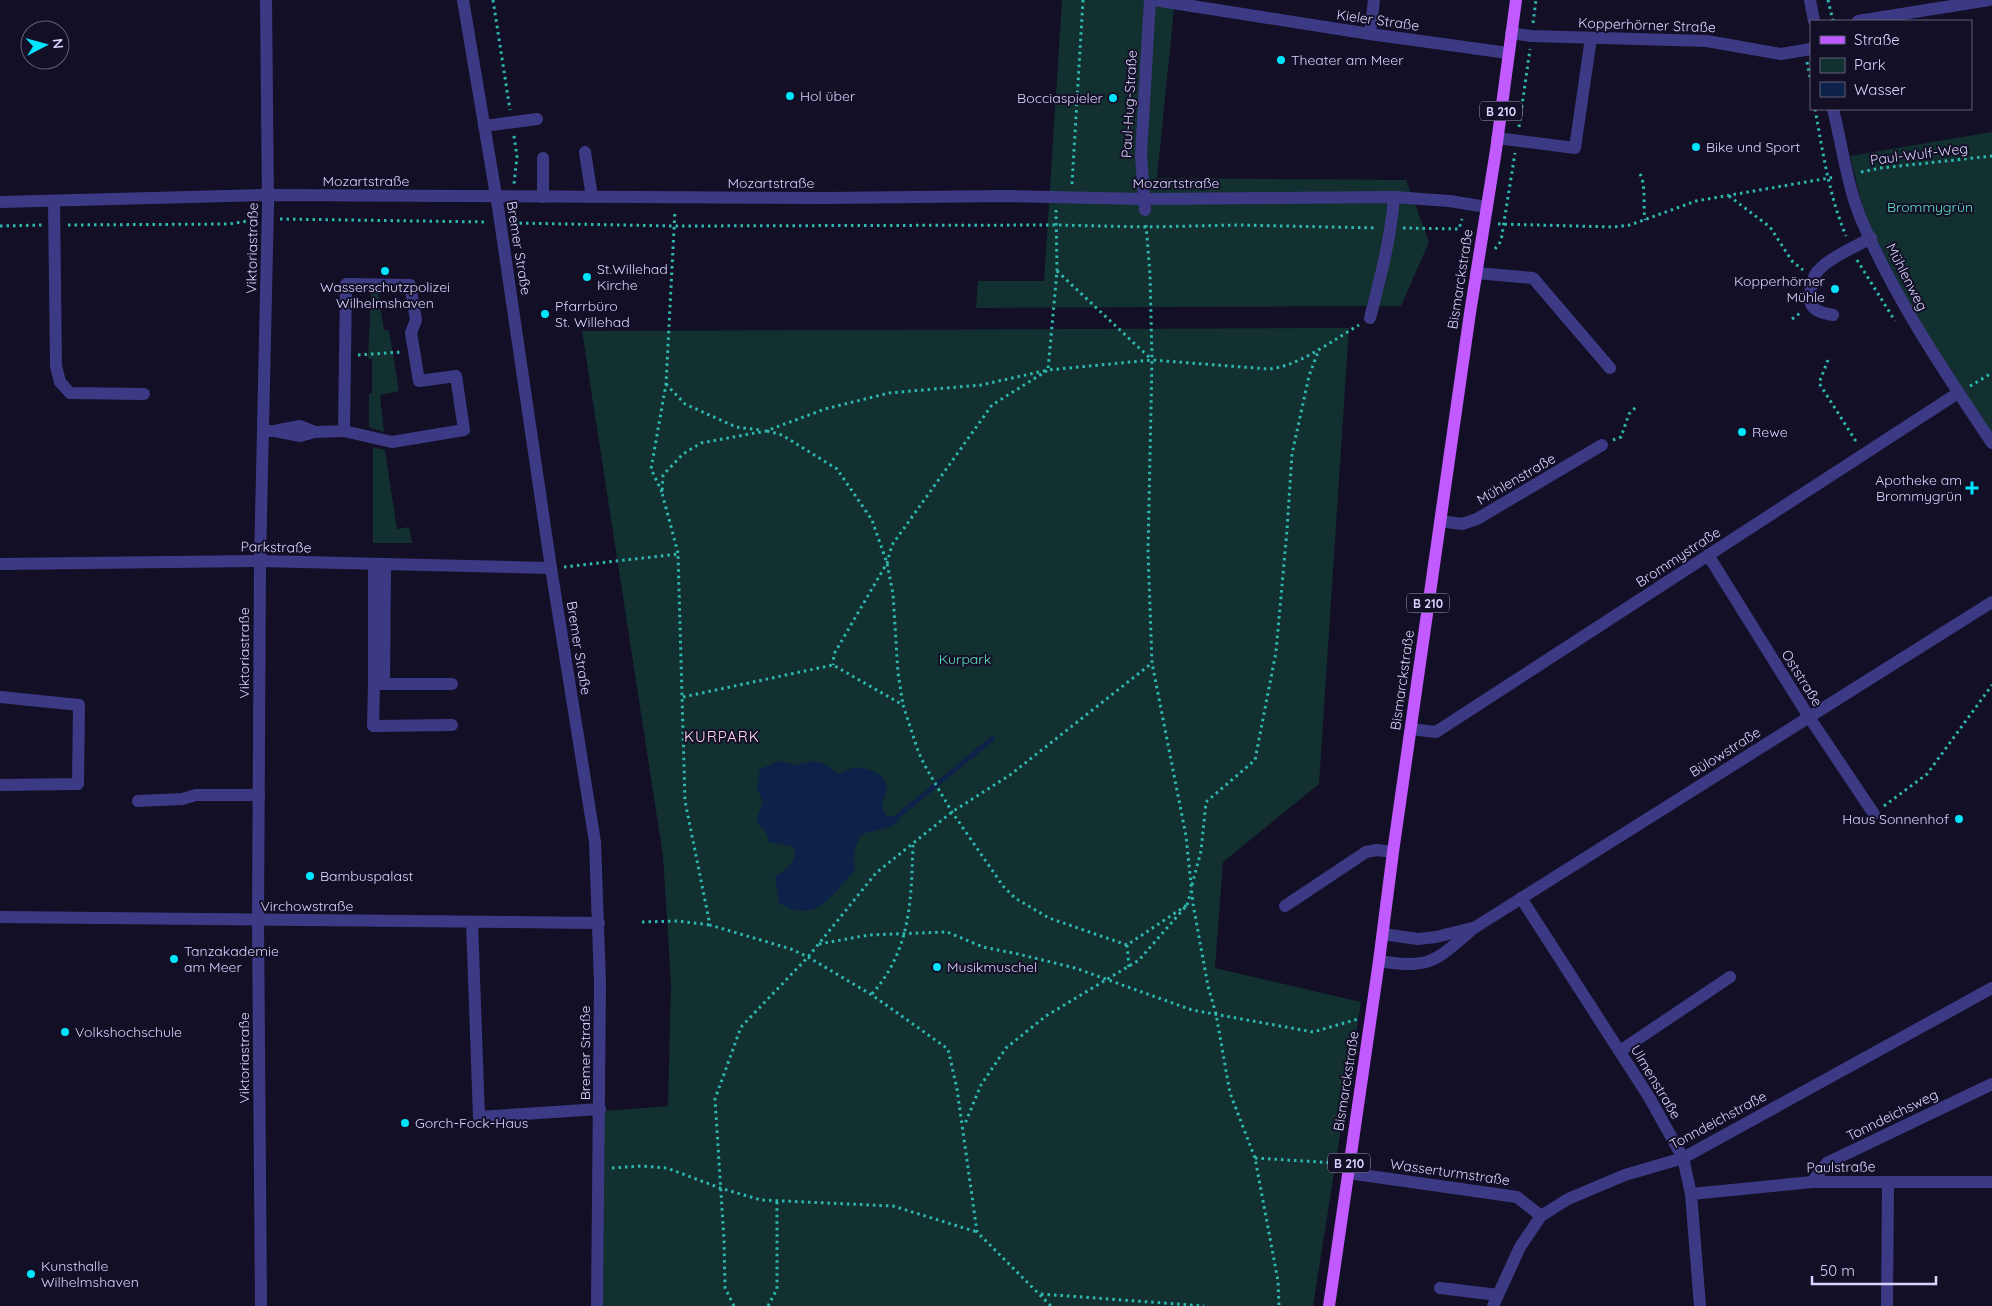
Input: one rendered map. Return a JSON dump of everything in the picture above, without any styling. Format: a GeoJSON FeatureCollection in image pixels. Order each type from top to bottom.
{"type":"FeatureCollection","features":[{"type":"Feature","properties":{"kind":"main road","name":"Bismarckstraße"},"geometry":{"type":"LineString","coordinates":[[1329,1306],[1380,961],[1410,729],[1516,0]]}},
{"type":"Feature","properties":{"kind":"street","name":"Viktoriastraße"},"geometry":{"type":"LineString","coordinates":[[261,1306],[258,920],[260,562],[269,431],[266,0]]}},
{"type":"Feature","properties":{"kind":"street","name":"Bremer Straße"},"geometry":{"type":"LineString","coordinates":[[463,0],[500,222],[551,568],[595,842],[599,923],[600,1109],[597,1306]]}},
{"type":"Feature","properties":{"kind":"street","name":"Paul-Hug-Straße"},"geometry":{"type":"LineString","coordinates":[[1144,204],[1141,155],[1150,0]]}},
{"type":"Feature","properties":{"kind":"street","name":"Kieler Straße"},"geometry":{"type":"LineString","coordinates":[[1154,0],[1370,34],[1508,53]]}},
{"type":"Feature","properties":{"kind":"street"},"geometry":{"type":"LineString","coordinates":[[1370,34],[1374,0]]}},
{"type":"Feature","properties":{"kind":"street"},"geometry":{"type":"LineString","coordinates":[[1810,0],[1814,20]]}},
{"type":"Feature","properties":{"kind":"street"},"geometry":{"type":"LineString","coordinates":[[1864,20],[1989,0]]}},
{"type":"Feature","properties":{"kind":"street","name":"Kopperhörner Straße"},"geometry":{"type":"LineString","coordinates":[[1511,33],[1531,36],[1707,41],[1782,54],[1810,49]]}},
{"type":"Feature","properties":{"kind":"street"},"geometry":{"type":"LineString","coordinates":[[1497,138],[1575,148],[1591,38]]}},
{"type":"Feature","properties":{"kind":"street","name":"Mühlenweg"},"geometry":{"type":"LineString","coordinates":[[1833,110],[1848,175],[1861,218],[1891,282],[1923,338],[1992,442]]}},
{"type":"Feature","properties":{"kind":"street"},"geometry":{"type":"LineString","coordinates":[[484,126],[537,119]]}},
{"type":"Feature","properties":{"kind":"street"},"geometry":{"type":"LineString","coordinates":[[584,152],[592,197]]}},
{"type":"Feature","properties":{"kind":"street"},"geometry":{"type":"LineString","coordinates":[[543,158],[543,197]]}},
{"type":"Feature","properties":{"kind":"street","name":"Mozartstraße"},"geometry":{"type":"LineString","coordinates":[[0,202],[268,195],[1071,197],[1144,204],[1394,197],[1449,201],[1487,207]]}},
{"type":"Feature","properties":{"kind":"street"},"geometry":{"type":"LineString","coordinates":[[1370,318],[1390,228],[1394,197]]}},
{"type":"Feature","properties":{"kind":"street"},"geometry":{"type":"LineString","coordinates":[[54,201],[56,366],[60,382],[70,393],[144,394]]}},
{"type":"Feature","properties":{"kind":"street"},"geometry":{"type":"LineString","coordinates":[[1833,316],[1820,313],[1811,306],[1809,301],[1815,275],[1823,266],[1871,238]]}},
{"type":"Feature","properties":{"kind":"street"},"geometry":{"type":"LineString","coordinates":[[1476,273],[1533,278],[1610,368]]}},
{"type":"Feature","properties":{"kind":"street"},"geometry":{"type":"LineString","coordinates":[[269,431],[300,426],[315,432],[344,431],[392,442],[464,430],[456,376],[419,381],[411,333],[416,320],[410,285],[346,284],[344,431]]}},
{"type":"Feature","properties":{"kind":"street","name":"Brommystraße"},"geometry":{"type":"LineString","coordinates":[[1410,729],[1436,732],[1958,393]]}},
{"type":"Feature","properties":{"kind":"street","name":"Mühlenstraße"},"geometry":{"type":"LineString","coordinates":[[1440,521],[1462,524],[1477,519],[1602,445]]}},
{"type":"Feature","properties":{"kind":"street","name":"Oststraße"},"geometry":{"type":"LineString","coordinates":[[1708,555],[1809,717],[1874,814]]}},
{"type":"Feature","properties":{"kind":"street","name":"Parkstraße"},"geometry":{"type":"LineString","coordinates":[[0,564],[260,562],[551,568]]}},
{"type":"Feature","properties":{"kind":"street"},"geometry":{"type":"LineString","coordinates":[[380,564],[379,684],[373,726],[452,725]]}},
{"type":"Feature","properties":{"kind":"street","name":"Bülowstraße"},"geometry":{"type":"LineString","coordinates":[[1380,961],[1416,965],[1428,963],[1441,956],[1474,928],[1992,602]]}},
{"type":"Feature","properties":{"kind":"street"},"geometry":{"type":"LineString","coordinates":[[379,684],[452,684]]}},
{"type":"Feature","properties":{"kind":"street"},"geometry":{"type":"LineString","coordinates":[[0,697],[79,705],[78,784],[0,785]]}},
{"type":"Feature","properties":{"kind":"street"},"geometry":{"type":"LineString","coordinates":[[138,801],[182,799],[196,795],[259,796]]}},
{"type":"Feature","properties":{"kind":"street"},"geometry":{"type":"LineString","coordinates":[[1285,906],[1366,852],[1377,850],[1393,852]]}},
{"type":"Feature","properties":{"kind":"street","name":"Ulmenstraße"},"geometry":{"type":"LineString","coordinates":[[1521,898],[1649,1097],[1683,1158],[1691,1194],[1700,1306]]}},
{"type":"Feature","properties":{"kind":"street","name":"Virchowstraße"},"geometry":{"type":"LineString","coordinates":[[0,918],[599,923]]}},
{"type":"Feature","properties":{"kind":"street"},"geometry":{"type":"LineString","coordinates":[[472,922],[479,1117],[600,1109]]}},
{"type":"Feature","properties":{"kind":"street","name":"Bülowstraße"},"geometry":{"type":"LineString","coordinates":[[1383,934],[1418,939],[1436,937],[1474,928]]}},
{"type":"Feature","properties":{"kind":"street"},"geometry":{"type":"LineString","coordinates":[[1620,1051],[1730,977]]}},
{"type":"Feature","properties":{"kind":"street","name":"Tonndeichstraße"},"geometry":{"type":"LineString","coordinates":[[1496,1301],[1520,1247],[1541,1216],[1568,1200],[1625,1175],[1683,1158],[1992,988]]}},
{"type":"Feature","properties":{"kind":"street","name":"Tonndeichsweg"},"geometry":{"type":"LineString","coordinates":[[1812,1182],[1827,1163],[1992,1084]]}},
{"type":"Feature","properties":{"kind":"street","name":"Wasserturmstraße"},"geometry":{"type":"LineString","coordinates":[[1348,1168],[1517,1197],[1541,1216]]}},
{"type":"Feature","properties":{"kind":"street","name":"Paulstraße"},"geometry":{"type":"LineString","coordinates":[[1691,1194],[1812,1182],[1992,1182]]}},
{"type":"Feature","properties":{"kind":"street"},"geometry":{"type":"LineString","coordinates":[[1887,1306],[1888,1182]]}},
{"type":"Feature","properties":{"kind":"street"},"geometry":{"type":"LineString","coordinates":[[1440,1288],[1496,1301]]}},
{"type":"Feature","properties":{"kind":"path"},"geometry":{"type":"LineString","coordinates":[[1071,197],[1083,0]]}},
{"type":"Feature","properties":{"kind":"path"},"geometry":{"type":"LineString","coordinates":[[1828,0],[1833,20]]}},
{"type":"Feature","properties":{"kind":"path","name":"Paul-Wulf-Weg"},"geometry":{"type":"LineString","coordinates":[[1484,223],[1514,226],[1614,227],[1630,225],[1696,201],[1881,168],[1992,156]]}},
{"type":"Feature","properties":{"kind":"path"},"geometry":{"type":"LineString","coordinates":[[1640,174],[1643,179],[1642,205],[1645,220]]}},
{"type":"Feature","properties":{"kind":"path"},"geometry":{"type":"LineString","coordinates":[[1728,196],[1770,227],[1792,261],[1806,272],[1815,275]]}},
{"type":"Feature","properties":{"kind":"path"},"geometry":{"type":"LineString","coordinates":[[1144,204],[1150,274],[1152,360],[1148,552],[1152,663],[1186,836],[1192,888],[1208,986],[1216,1014],[1230,1094],[1255,1158],[1278,1281],[1279,1306]]}},
{"type":"Feature","properties":{"kind":"path"},"geometry":{"type":"LineString","coordinates":[[676,208],[666,384],[651,469],[662,493],[678,554],[685,801],[710,925]]}},
{"type":"Feature","properties":{"kind":"path"},"geometry":{"type":"LineString","coordinates":[[1048,370],[1057,270],[1056,210]]}},
{"type":"Feature","properties":{"kind":"path"},"geometry":{"type":"LineString","coordinates":[[0,226],[229,224],[268,218],[675,226],[1248,226],[1459,229],[1462,219]]}},
{"type":"Feature","properties":{"kind":"path"},"geometry":{"type":"LineString","coordinates":[[1057,270],[1152,360]]}},
{"type":"Feature","properties":{"kind":"path"},"geometry":{"type":"LineString","coordinates":[[662,493],[664,475],[683,454],[701,443],[766,431],[825,409],[889,394],[981,385],[1048,370],[1152,360],[1280,368],[1319,349],[1370,318]]}},
{"type":"Feature","properties":{"kind":"path"},"geometry":{"type":"LineString","coordinates":[[963,1128],[982,1085],[1006,1048],[1046,1016],[1139,960],[1187,905],[1201,850],[1206,802],[1255,760],[1276,652],[1292,454],[1308,376],[1319,349]]}},
{"type":"Feature","properties":{"kind":"path"},"geometry":{"type":"LineString","coordinates":[[345,355],[368,355],[414,350]]}},
{"type":"Feature","properties":{"kind":"path"},"geometry":{"type":"LineString","coordinates":[[1828,360],[1819,383],[1864,454]]}},
{"type":"Feature","properties":{"kind":"path"},"geometry":{"type":"LineString","coordinates":[[833,666],[834,654],[887,563],[892,545],[992,405],[1048,370]]}},
{"type":"Feature","properties":{"kind":"path"},"geometry":{"type":"LineString","coordinates":[[1958,393],[1992,373]]}},
{"type":"Feature","properties":{"kind":"path"},"geometry":{"type":"LineString","coordinates":[[666,384],[685,404],[736,427],[782,435],[837,469],[872,520],[887,563],[893,594],[898,673],[904,706],[918,751],[952,812],[1002,886],[1015,898],[1049,918],[1128,945]]}},
{"type":"Feature","properties":{"kind":"path"},"geometry":{"type":"LineString","coordinates":[[1602,445],[1621,437],[1629,414],[1637,406]]}},
{"type":"Feature","properties":{"kind":"path"},"geometry":{"type":"LineString","coordinates":[[551,568],[678,554]]}},
{"type":"Feature","properties":{"kind":"path"},"geometry":{"type":"LineString","coordinates":[[734,1306],[725,1288],[715,1099],[741,1027],[808,957],[876,873],[952,812],[1010,775],[1152,663]]}},
{"type":"Feature","properties":{"kind":"path"},"geometry":{"type":"LineString","coordinates":[[683,697],[833,666],[904,706]]}},
{"type":"Feature","properties":{"kind":"path"},"geometry":{"type":"LineString","coordinates":[[1874,814],[1926,774],[1992,685]]}},
{"type":"Feature","properties":{"kind":"path"},"geometry":{"type":"LineString","coordinates":[[872,995],[887,978],[906,933],[911,897],[913,845]]}},
{"type":"Feature","properties":{"kind":"path"},"geometry":{"type":"LineString","coordinates":[[1128,945],[1187,905]]}},
{"type":"Feature","properties":{"kind":"path"},"geometry":{"type":"LineString","coordinates":[[642,922],[678,921],[710,925],[791,948],[872,995],[948,1049],[957,1089],[977,1232]]}},
{"type":"Feature","properties":{"kind":"path"},"geometry":{"type":"LineString","coordinates":[[818,944],[869,935],[947,932],[983,947],[1075,968],[1192,1010],[1313,1032],[1356,1018],[1371,1020]]}},
{"type":"Feature","properties":{"kind":"path"},"geometry":{"type":"LineString","coordinates":[[1128,945],[1129,967]]}},
{"type":"Feature","properties":{"kind":"path"},"geometry":{"type":"LineString","coordinates":[[1255,1158],[1348,1168]]}},
{"type":"Feature","properties":{"kind":"path"},"geometry":{"type":"LineString","coordinates":[[600,1168],[641,1166],[667,1168],[720,1188],[761,1200],[893,1206],[977,1232],[1051,1306]]}},
{"type":"Feature","properties":{"kind":"path"},"geometry":{"type":"LineString","coordinates":[[768,1306],[778,1288],[777,1201]]}},
{"type":"Feature","properties":{"kind":"path"},"geometry":{"type":"LineString","coordinates":[[1040,1294],[1204,1306]]}},
{"type":"Feature","properties":{"kind":"green space"},"geometry":{"type":"Polygon","coordinates":[[[1062,0],[1175,0],[1157,178],[1406,180],[1429,242],[1401,306],[976,308],[978,281],[1044,281],[1062,0]]]}},
{"type":"Feature","properties":{"kind":"green space","name":"Brommygrün"},"geometry":{"type":"Polygon","coordinates":[[[1992,132],[1992,433],[1927,338],[1865,217],[1850,156],[1992,132]]]}},
{"type":"Feature","properties":{"kind":"green space"},"geometry":{"type":"Polygon","coordinates":[[[371,292],[378,292],[384,330],[389,330],[399,391],[380,395],[384,432],[369,427],[369,394],[372,393],[372,359],[368,359],[371,292]]]}},
{"type":"Feature","properties":{"kind":"green space","name":"Kurpark"},"geometry":{"type":"Polygon","coordinates":[[[1349,328],[1319,784],[1223,862],[1215,968],[1361,1002],[1313,1306],[603,1306],[604,1111],[668,1106],[671,984],[663,856],[582,331],[1349,328]]]}},
{"type":"Feature","properties":{"kind":"green space"},"geometry":{"type":"Polygon","coordinates":[[[373,447],[385,450],[397,529],[409,527],[412,543],[373,543],[373,447]]]}},
{"type":"Feature","properties":{"kind":"water"},"geometry":{"type":"Polygon","coordinates":[[[779,761],[796,765],[815,761],[827,765],[838,774],[852,768],[861,768],[876,773],[884,779],[887,788],[882,807],[887,816],[898,816],[899,821],[890,827],[862,834],[855,851],[855,869],[851,875],[820,906],[802,911],[779,903],[775,877],[790,865],[795,853],[794,847],[769,842],[766,833],[756,820],[763,802],[757,788],[760,769],[779,761]]]}},
{"type":"Feature","properties":{"kind":"waterway"},"geometry":{"type":"LineString","coordinates":[[898,816],[992,739]]}},
{"type":"Feature","properties":{"kind":"place","name":"Theater am Meer"},"geometry":{"type":"Point","coordinates":[1281,60]}},
{"type":"Feature","properties":{"kind":"place","name":"Hol über"},"geometry":{"type":"Point","coordinates":[790,96]}},
{"type":"Feature","properties":{"kind":"place","name":"Bocciaspieler"},"geometry":{"type":"Point","coordinates":[1113,98]}},
{"type":"Feature","properties":{"kind":"place","name":"Bike und Sport"},"geometry":{"type":"Point","coordinates":[1696,147]}},
{"type":"Feature","properties":{"kind":"place","name":"Wasserschutzpolizei Wilhelmshaven"},"geometry":{"type":"Point","coordinates":[385,271]}},
{"type":"Feature","properties":{"kind":"place","name":"St.Willehad Kirche"},"geometry":{"type":"Point","coordinates":[587,277]}},
{"type":"Feature","properties":{"kind":"place","name":"Kopperhörner Mühle"},"geometry":{"type":"Point","coordinates":[1835,289]}},
{"type":"Feature","properties":{"kind":"place","name":"Pfarrbüro St. Willehad"},"geometry":{"type":"Point","coordinates":[545,314]}},
{"type":"Feature","properties":{"kind":"place","name":"Rewe"},"geometry":{"type":"Point","coordinates":[1742,432]}},
{"type":"Feature","properties":{"kind":"place","name":"Apotheke am Brommygrün"},"geometry":{"type":"Point","coordinates":[1972,488]}},
{"type":"Feature","properties":{"kind":"place","name":"Haus Sonnenhof"},"geometry":{"type":"Point","coordinates":[1959,819]}},
{"type":"Feature","properties":{"kind":"place","name":"Bambuspalast"},"geometry":{"type":"Point","coordinates":[310,876]}},
{"type":"Feature","properties":{"kind":"place","name":"Tanzakademie am Meer"},"geometry":{"type":"Point","coordinates":[174,959]}},
{"type":"Feature","properties":{"kind":"place","name":"Musikmuschel"},"geometry":{"type":"Point","coordinates":[937,967]}},
{"type":"Feature","properties":{"kind":"place","name":"Volkshochschule"},"geometry":{"type":"Point","coordinates":[65,1032]}},
{"type":"Feature","properties":{"kind":"place","name":"Gorch-Fock-Haus"},"geometry":{"type":"Point","coordinates":[405,1123]}},
{"type":"Feature","properties":{"kind":"place","name":"Kunsthalle Wilhelmshaven"},"geometry":{"type":"Point","coordinates":[31,1274]}},
{"type":"Feature","properties":{"kind":"district","name":"KURPARK"},"geometry":{"type":"Point","coordinates":[722,736]}}]}
